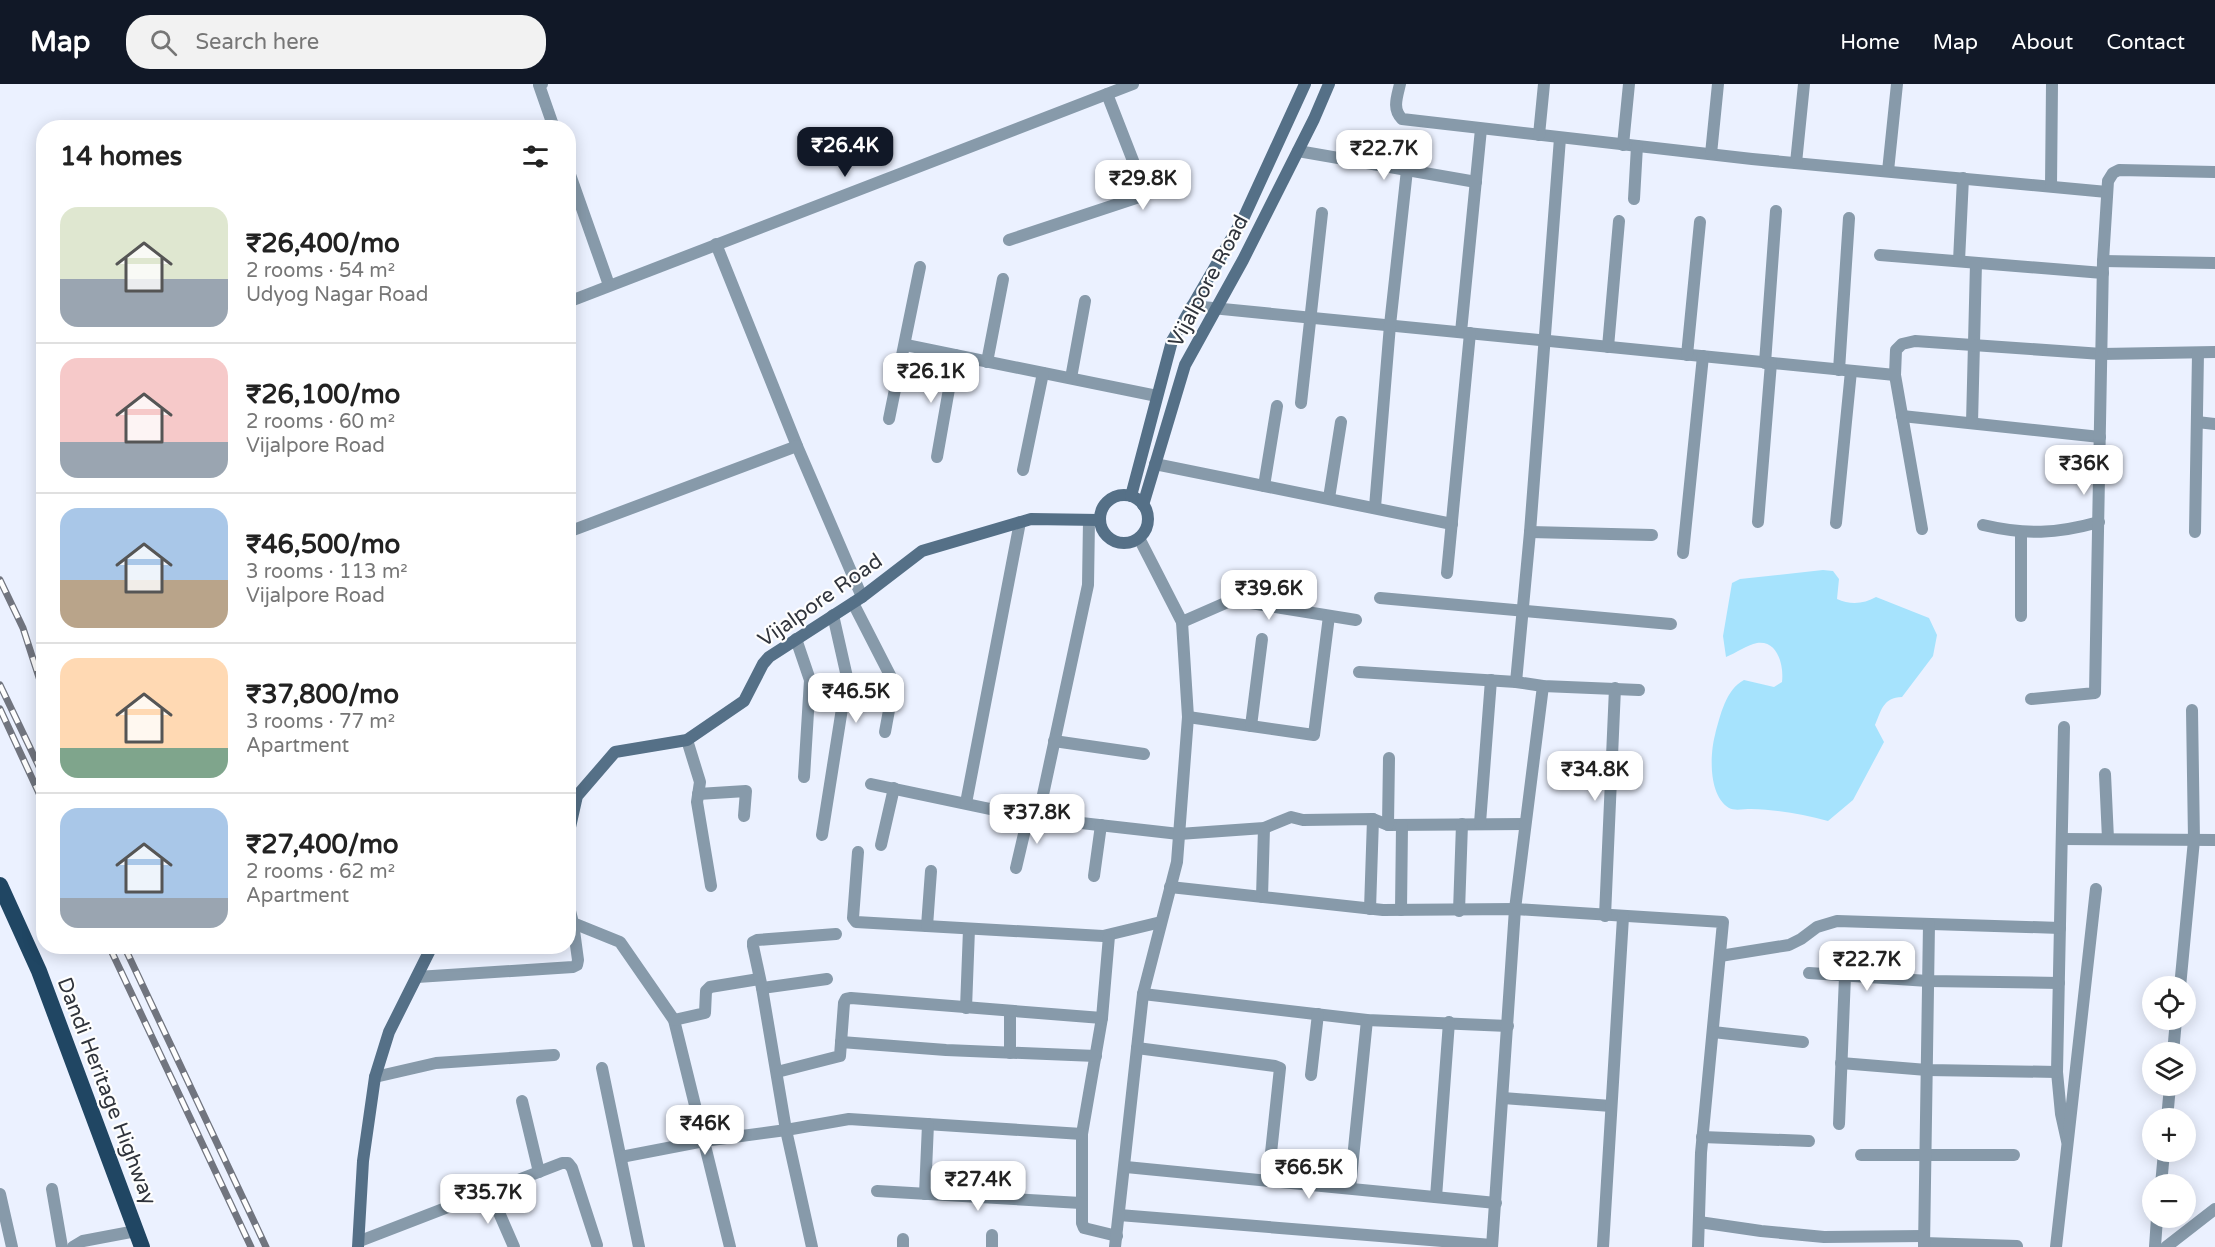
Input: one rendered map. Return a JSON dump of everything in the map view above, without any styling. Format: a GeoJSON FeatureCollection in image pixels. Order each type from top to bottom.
{"type":"FeatureCollection","features":[{"type":"Feature","properties":{"kind":"highway","name":"Dandi Heritage Highway"},"geometry":{"type":"LineString","coordinates":[[0,885],[39,971],[142,1247]]}},
{"type":"Feature","properties":{"kind":"main road","name":"Vijalpore Road"},"geometry":{"type":"LineString","coordinates":[[1131,496],[1172,341],[1244,217],[1305,84]]}},
{"type":"Feature","properties":{"kind":"main road","name":"Vijalpore Road"},"geometry":{"type":"LineString","coordinates":[[1139,538],[1144,532],[1148,518],[1143,505],[1185,365],[1243,260],[1329,84]]}},
{"type":"Feature","properties":{"kind":"main road"},"geometry":{"type":"LineString","coordinates":[[1139,538],[1133,542],[1117,543],[1104,534],[1094,520],[1103,505],[1116,496],[1131,496],[1143,505]]}},
{"type":"Feature","properties":{"kind":"main road","name":"Vijalpore Road"},"geometry":{"type":"LineString","coordinates":[[576,794],[615,752],[687,740],[744,701],[769,657],[857,600],[922,551],[1031,519],[1094,520]]}},
{"type":"Feature","properties":{"kind":"main road"},"geometry":{"type":"LineString","coordinates":[[359,1244],[363,1161],[375,1077],[389,1032],[428,954]]}},
{"type":"Feature","properties":{"kind":"street"},"geometry":{"type":"LineString","coordinates":[[542,84],[539,85],[551,120]]}},
{"type":"Feature","properties":{"kind":"street"},"geometry":{"type":"LineString","coordinates":[[576,299],[1132,84]]}},
{"type":"Feature","properties":{"kind":"street"},"geometry":{"type":"LineString","coordinates":[[1400,84],[1395,105],[1396,114],[1402,119],[1796,163],[2107,192]]}},
{"type":"Feature","properties":{"kind":"street"},"geometry":{"type":"LineString","coordinates":[[1539,135],[1544,84]]}},
{"type":"Feature","properties":{"kind":"street"},"geometry":{"type":"LineString","coordinates":[[1623,145],[1629,84]]}},
{"type":"Feature","properties":{"kind":"street"},"geometry":{"type":"LineString","coordinates":[[1711,154],[1718,84]]}},
{"type":"Feature","properties":{"kind":"street"},"geometry":{"type":"LineString","coordinates":[[1796,163],[1804,84]]}},
{"type":"Feature","properties":{"kind":"street"},"geometry":{"type":"LineString","coordinates":[[1888,171],[1897,84]]}},
{"type":"Feature","properties":{"kind":"street"},"geometry":{"type":"LineString","coordinates":[[2051,186],[2052,84]]}},
{"type":"Feature","properties":{"kind":"street"},"geometry":{"type":"LineString","coordinates":[[1009,240],[1143,194],[1144,189],[1107,94]]}},
{"type":"Feature","properties":{"kind":"street"},"geometry":{"type":"LineString","coordinates":[[1447,573],[1481,129]]}},
{"type":"Feature","properties":{"kind":"street"},"geometry":{"type":"LineString","coordinates":[[1516,682],[1530,532],[1560,138]]}},
{"type":"Feature","properties":{"kind":"street"},"geometry":{"type":"LineString","coordinates":[[1634,199],[1638,146]]}},
{"type":"Feature","properties":{"kind":"street"},"geometry":{"type":"LineString","coordinates":[[1298,151],[1476,182]]}},
{"type":"Feature","properties":{"kind":"street"},"geometry":{"type":"LineString","coordinates":[[1375,507],[1390,325],[1407,170]]}},
{"type":"Feature","properties":{"kind":"street"},"geometry":{"type":"LineString","coordinates":[[2031,699],[2096,693],[2103,267],[2108,182],[2112,173],[2119,170],[2215,171]]}},
{"type":"Feature","properties":{"kind":"street"},"geometry":{"type":"LineString","coordinates":[[1959,261],[1963,178]]}},
{"type":"Feature","properties":{"kind":"street"},"geometry":{"type":"LineString","coordinates":[[576,192],[609,285]]}},
{"type":"Feature","properties":{"kind":"street"},"geometry":{"type":"LineString","coordinates":[[1758,522],[1776,211]]}},
{"type":"Feature","properties":{"kind":"street"},"geometry":{"type":"LineString","coordinates":[[1301,403],[1322,213]]}},
{"type":"Feature","properties":{"kind":"street"},"geometry":{"type":"LineString","coordinates":[[1836,523],[1845,370],[1849,218]]}},
{"type":"Feature","properties":{"kind":"street"},"geometry":{"type":"LineString","coordinates":[[1608,347],[1619,221]]}},
{"type":"Feature","properties":{"kind":"street"},"geometry":{"type":"LineString","coordinates":[[1687,355],[1700,222]]}},
{"type":"Feature","properties":{"kind":"street"},"geometry":{"type":"LineString","coordinates":[[716,244],[857,600],[894,683],[885,732]]}},
{"type":"Feature","properties":{"kind":"street"},"geometry":{"type":"LineString","coordinates":[[1880,255],[1976,263],[2103,267],[2215,263]]}},
{"type":"Feature","properties":{"kind":"street"},"geometry":{"type":"LineString","coordinates":[[1972,423],[1976,263]]}},
{"type":"Feature","properties":{"kind":"street"},"geometry":{"type":"LineString","coordinates":[[890,419],[921,267]]}},
{"type":"Feature","properties":{"kind":"street"},"geometry":{"type":"LineString","coordinates":[[987,362],[1003,279]]}},
{"type":"Feature","properties":{"kind":"street"},"geometry":{"type":"LineString","coordinates":[[1071,378],[1085,301]]}},
{"type":"Feature","properties":{"kind":"street"},"geometry":{"type":"LineString","coordinates":[[1192,306],[1895,375]]}},
{"type":"Feature","properties":{"kind":"street"},"geometry":{"type":"LineString","coordinates":[[1922,529],[1895,375],[1896,350],[1902,344],[1915,341],[2102,354],[2215,352]]}},
{"type":"Feature","properties":{"kind":"street"},"geometry":{"type":"LineString","coordinates":[[906,345],[1158,396]]}},
{"type":"Feature","properties":{"kind":"street"},"geometry":{"type":"LineString","coordinates":[[2195,532],[2198,353]]}},
{"type":"Feature","properties":{"kind":"street"},"geometry":{"type":"LineString","coordinates":[[937,458],[955,355]]}},
{"type":"Feature","properties":{"kind":"street"},"geometry":{"type":"LineString","coordinates":[[1683,553],[1703,356]]}},
{"type":"Feature","properties":{"kind":"street"},"geometry":{"type":"LineString","coordinates":[[1023,470],[1043,373]]}},
{"type":"Feature","properties":{"kind":"street"},"geometry":{"type":"LineString","coordinates":[[1264,486],[1277,406]]}},
{"type":"Feature","properties":{"kind":"street"},"geometry":{"type":"LineString","coordinates":[[1902,416],[2100,437]]}},
{"type":"Feature","properties":{"kind":"street"},"geometry":{"type":"LineString","coordinates":[[1329,498],[1341,422]]}},
{"type":"Feature","properties":{"kind":"street"},"geometry":{"type":"LineString","coordinates":[[2197,422],[2215,423]]}},
{"type":"Feature","properties":{"kind":"street"},"geometry":{"type":"LineString","coordinates":[[576,529],[797,446]]}},
{"type":"Feature","properties":{"kind":"street"},"geometry":{"type":"LineString","coordinates":[[1155,464],[1452,524]]}},
{"type":"Feature","properties":{"kind":"street"},"geometry":{"type":"LineString","coordinates":[[1016,867],[1033,817],[1054,741],[1088,585],[1094,520]]}},
{"type":"Feature","properties":{"kind":"street"},"geometry":{"type":"LineString","coordinates":[[966,803],[1020,522]]}},
{"type":"Feature","properties":{"kind":"street"},"geometry":{"type":"LineString","coordinates":[[1983,525],[2041,533],[2070,530],[2099,522]]}},
{"type":"Feature","properties":{"kind":"street"},"geometry":{"type":"LineString","coordinates":[[1530,532],[1652,535]]}},
{"type":"Feature","properties":{"kind":"street"},"geometry":{"type":"LineString","coordinates":[[2021,532],[2021,616]]}},
{"type":"Feature","properties":{"kind":"street"},"geometry":{"type":"LineString","coordinates":[[1109,936],[1102,1018],[1082,1134],[1081,1203],[1084,1228],[1116,1241],[1126,1167],[1125,1154],[1143,994],[1177,862],[1188,717],[1182,622],[1139,538]]}},
{"type":"Feature","properties":{"kind":"street"},"geometry":{"type":"LineString","coordinates":[[1380,598],[1671,624]]}},
{"type":"Feature","properties":{"kind":"street"},"geometry":{"type":"LineString","coordinates":[[1182,622],[1230,601],[1356,620]]}},
{"type":"Feature","properties":{"kind":"street"},"geometry":{"type":"LineString","coordinates":[[822,835],[846,687],[845,666],[833,615]]}},
{"type":"Feature","properties":{"kind":"street"},"geometry":{"type":"LineString","coordinates":[[1188,717],[1314,735],[1329,616]]}},
{"type":"Feature","properties":{"kind":"street"},"geometry":{"type":"LineString","coordinates":[[796,639],[810,680],[804,777]]}},
{"type":"Feature","properties":{"kind":"street"},"geometry":{"type":"LineString","coordinates":[[1251,726],[1262,639]]}},
{"type":"Feature","properties":{"kind":"street"},"geometry":{"type":"LineString","coordinates":[[1359,672],[1491,680],[1543,686],[1640,690]]}},
{"type":"Feature","properties":{"kind":"street"},"geometry":{"type":"LineString","coordinates":[[1480,823],[1491,680]]}},
{"type":"Feature","properties":{"kind":"street"},"geometry":{"type":"LineString","coordinates":[[1119,1215],[1492,1246],[1515,909],[1543,686]]}},
{"type":"Feature","properties":{"kind":"street"},"geometry":{"type":"LineString","coordinates":[[1605,916],[1615,688]]}},
{"type":"Feature","properties":{"kind":"street"},"geometry":{"type":"LineString","coordinates":[[2181,976],[2194,840],[2192,710]]}},
{"type":"Feature","properties":{"kind":"street"},"geometry":{"type":"LineString","coordinates":[[2064,728],[2057,1072],[2061,1114],[2067,1141]]}},
{"type":"Feature","properties":{"kind":"street"},"geometry":{"type":"LineString","coordinates":[[687,740],[700,782],[697,802],[711,886]]}},
{"type":"Feature","properties":{"kind":"street"},"geometry":{"type":"LineString","coordinates":[[1054,741],[1144,754]]}},
{"type":"Feature","properties":{"kind":"street"},"geometry":{"type":"LineString","coordinates":[[1388,825],[1389,758]]}},
{"type":"Feature","properties":{"kind":"street"},"geometry":{"type":"LineString","coordinates":[[2105,774],[2108,839]]}},
{"type":"Feature","properties":{"kind":"street"},"geometry":{"type":"LineString","coordinates":[[872,784],[1033,817],[1179,834],[1264,828],[1291,817],[1303,820],[1373,819],[1388,825],[1524,824]]}},
{"type":"Feature","properties":{"kind":"street"},"geometry":{"type":"LineString","coordinates":[[881,844],[894,788]]}},
{"type":"Feature","properties":{"kind":"street"},"geometry":{"type":"LineString","coordinates":[[698,794],[746,791],[744,816]]}},
{"type":"Feature","properties":{"kind":"street"},"geometry":{"type":"LineString","coordinates":[[1370,909],[1373,819]]}},
{"type":"Feature","properties":{"kind":"street"},"geometry":{"type":"LineString","coordinates":[[1459,911],[1462,824]]}},
{"type":"Feature","properties":{"kind":"street"},"geometry":{"type":"LineString","coordinates":[[1094,876],[1101,825]]}},
{"type":"Feature","properties":{"kind":"street"},"geometry":{"type":"LineString","coordinates":[[1401,910],[1402,825]]}},
{"type":"Feature","properties":{"kind":"street"},"geometry":{"type":"LineString","coordinates":[[1262,897],[1264,828]]}},
{"type":"Feature","properties":{"kind":"street"},"geometry":{"type":"LineString","coordinates":[[2062,839],[2215,840]]}},
{"type":"Feature","properties":{"kind":"street"},"geometry":{"type":"LineString","coordinates":[[858,852],[854,921],[1109,936],[1161,922]]}},
{"type":"Feature","properties":{"kind":"street"},"geometry":{"type":"LineString","coordinates":[[927,926],[931,871]]}},
{"type":"Feature","properties":{"kind":"street"},"geometry":{"type":"LineString","coordinates":[[1170,887],[1370,909],[1459,911],[1515,909],[1724,922],[1702,1137],[1698,1247]]}},
{"type":"Feature","properties":{"kind":"street"},"geometry":{"type":"LineString","coordinates":[[2056,1247],[2096,889]]}},
{"type":"Feature","properties":{"kind":"street"},"geometry":{"type":"LineString","coordinates":[[1603,1247],[1623,917]]}},
{"type":"Feature","properties":{"kind":"street"},"geometry":{"type":"LineString","coordinates":[[1720,956],[1789,945],[1817,927],[1837,921],[2060,928]]}},
{"type":"Feature","properties":{"kind":"street"},"geometry":{"type":"LineString","coordinates":[[576,924],[620,942],[674,1020],[730,1247]]}},
{"type":"Feature","properties":{"kind":"street"},"geometry":{"type":"LineString","coordinates":[[1924,1242],[1929,924]]}},
{"type":"Feature","properties":{"kind":"street"},"geometry":{"type":"LineString","coordinates":[[966,1008],[969,929]]}},
{"type":"Feature","properties":{"kind":"street"},"geometry":{"type":"LineString","coordinates":[[812,1247],[786,1130],[753,942],[836,934]]}},
{"type":"Feature","properties":{"kind":"street"},"geometry":{"type":"LineString","coordinates":[[417,977],[573,967],[577,965],[578,960],[576,945]]}},
{"type":"Feature","properties":{"kind":"street"},"geometry":{"type":"LineString","coordinates":[[1809,974],[1928,981],[2059,983]]}},
{"type":"Feature","properties":{"kind":"street"},"geometry":{"type":"LineString","coordinates":[[1839,1124],[1845,976]]}},
{"type":"Feature","properties":{"kind":"street"},"geometry":{"type":"LineString","coordinates":[[674,1020],[705,1012],[706,991],[710,987],[827,979]]}},
{"type":"Feature","properties":{"kind":"street"},"geometry":{"type":"LineString","coordinates":[[1143,994],[1367,1020],[1508,1026]]}},
{"type":"Feature","properties":{"kind":"street"},"geometry":{"type":"LineString","coordinates":[[777,1072],[837,1058],[841,1053],[843,1003],[846,999],[851,998],[1102,1018]]}},
{"type":"Feature","properties":{"kind":"street"},"geometry":{"type":"LineString","coordinates":[[1010,1011],[1010,1053]]}},
{"type":"Feature","properties":{"kind":"street"},"geometry":{"type":"LineString","coordinates":[[1311,1075],[1318,1014]]}},
{"type":"Feature","properties":{"kind":"street"},"geometry":{"type":"LineString","coordinates":[[1350,1188],[1367,1020]]}},
{"type":"Feature","properties":{"kind":"street"},"geometry":{"type":"LineString","coordinates":[[1436,1197],[1449,1022]]}},
{"type":"Feature","properties":{"kind":"street"},"geometry":{"type":"LineString","coordinates":[[1713,1032],[1803,1042]]}},
{"type":"Feature","properties":{"kind":"street"},"geometry":{"type":"LineString","coordinates":[[841,1042],[1095,1056]]}},
{"type":"Feature","properties":{"kind":"street"},"geometry":{"type":"LineString","coordinates":[[1137,1048],[1280,1068],[1268,1181]]}},
{"type":"Feature","properties":{"kind":"street"},"geometry":{"type":"LineString","coordinates":[[375,1077],[436,1063],[554,1055]]}},
{"type":"Feature","properties":{"kind":"street"},"geometry":{"type":"LineString","coordinates":[[1841,1063],[1927,1070],[2057,1072]]}},
{"type":"Feature","properties":{"kind":"street"},"geometry":{"type":"LineString","coordinates":[[602,1068],[639,1247]]}},
{"type":"Feature","properties":{"kind":"street"},"geometry":{"type":"LineString","coordinates":[[1503,1098],[1611,1106]]}},
{"type":"Feature","properties":{"kind":"street"},"geometry":{"type":"LineString","coordinates":[[522,1101],[539,1172]]}},
{"type":"Feature","properties":{"kind":"street"},"geometry":{"type":"LineString","coordinates":[[621,1157],[704,1141],[849,1119],[1082,1134]]}},
{"type":"Feature","properties":{"kind":"street"},"geometry":{"type":"LineString","coordinates":[[925,1194],[928,1124]]}},
{"type":"Feature","properties":{"kind":"street"},"geometry":{"type":"LineString","coordinates":[[1702,1137],[1809,1141]]}},
{"type":"Feature","properties":{"kind":"street"},"geometry":{"type":"LineString","coordinates":[[1861,1155],[2014,1155]]}},
{"type":"Feature","properties":{"kind":"street"},"geometry":{"type":"LineString","coordinates":[[359,1244],[562,1163],[568,1163],[572,1168],[597,1245]]}},
{"type":"Feature","properties":{"kind":"street"},"geometry":{"type":"LineString","coordinates":[[1126,1167],[1496,1203]]}},
{"type":"Feature","properties":{"kind":"street"},"geometry":{"type":"LineString","coordinates":[[52,1189],[62,1247]]}},
{"type":"Feature","properties":{"kind":"street"},"geometry":{"type":"LineString","coordinates":[[877,1191],[1081,1203]]}},
{"type":"Feature","properties":{"kind":"street"},"geometry":{"type":"LineString","coordinates":[[490,1192],[514,1247]]}},
{"type":"Feature","properties":{"kind":"street"},"geometry":{"type":"LineString","coordinates":[[0,1194],[12,1247]]}},
{"type":"Feature","properties":{"kind":"street"},"geometry":{"type":"LineString","coordinates":[[2166,1247],[2215,1209]]}},
{"type":"Feature","properties":{"kind":"street"},"geometry":{"type":"LineString","coordinates":[[1699,1222],[1823,1242],[1924,1242],[2017,1246]]}},
{"type":"Feature","properties":{"kind":"street"},"geometry":{"type":"LineString","coordinates":[[2155,1247],[2156,1228]]}},
{"type":"Feature","properties":{"kind":"street"},"geometry":{"type":"LineString","coordinates":[[73,1247],[83,1241],[136,1231]]}},
{"type":"Feature","properties":{"kind":"water"},"geometry":{"type":"Polygon","coordinates":[[[1823,570],[1833,571],[1839,579],[1837,599],[1857,603],[1876,597],[1929,618],[1937,635],[1933,656],[1902,697],[1884,705],[1875,725],[1884,742],[1853,800],[1828,821],[1780,811],[1731,809],[1722,802],[1717,794],[1712,774],[1713,743],[1728,696],[1744,680],[1774,687],[1782,682],[1781,662],[1778,655],[1775,650],[1764,643],[1753,644],[1726,657],[1723,636],[1732,583],[1740,579],[1823,570]]]}},
{"type":"Feature","properties":{"kind":"railway"},"geometry":{"type":"LineString","coordinates":[[0,580],[23,628],[36,668]]}},
{"type":"Feature","properties":{"kind":"railway"},"geometry":{"type":"LineString","coordinates":[[0,685],[36,760]]}},
{"type":"Feature","properties":{"kind":"railway"},"geometry":{"type":"LineString","coordinates":[[0,709],[36,787]]}},
{"type":"Feature","properties":{"kind":"railway"},"geometry":{"type":"LineString","coordinates":[[113,954],[251,1247]]}},
{"type":"Feature","properties":{"kind":"railway"},"geometry":{"type":"LineString","coordinates":[[128,954],[266,1247]]}}]}
